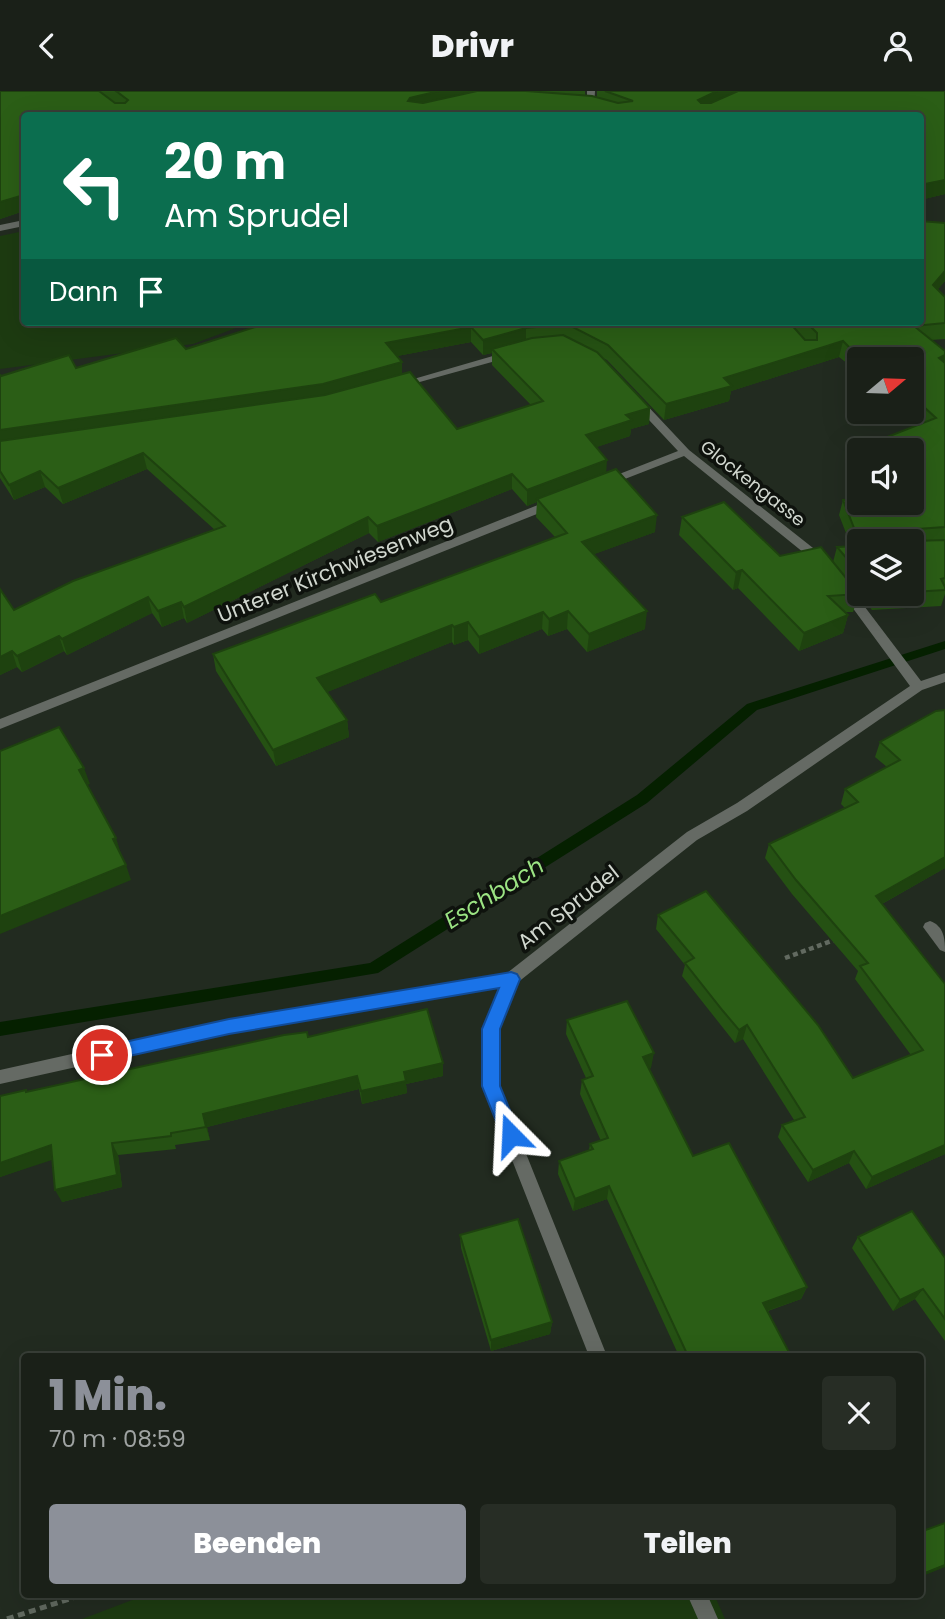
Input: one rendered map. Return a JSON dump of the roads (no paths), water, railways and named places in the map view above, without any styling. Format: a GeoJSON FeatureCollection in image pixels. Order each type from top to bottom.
{"type":"FeatureCollection","features":[{"type":"Feature","properties":{"kind":"street"},"geometry":{"type":"LineString","coordinates":[[591,91],[591,106]]}},
{"type":"Feature","properties":{"kind":"street"},"geometry":{"type":"LineString","coordinates":[[0,228],[21,224]]}},
{"type":"Feature","properties":{"kind":"street"},"geometry":{"type":"LineString","coordinates":[[390,387],[518,352]]}},
{"type":"Feature","properties":{"kind":"street","name":"Glockengasse"},"geometry":{"type":"LineString","coordinates":[[629,394],[685,452],[819,557],[874,625],[918,687]]}},
{"type":"Feature","properties":{"kind":"street"},"geometry":{"type":"LineString","coordinates":[[594,487],[685,452]]}},
{"type":"Feature","properties":{"kind":"street","name":"Unterer Kirchwiesenweg"},"geometry":{"type":"LineString","coordinates":[[0,724],[568,497]]}},
{"type":"Feature","properties":{"kind":"street"},"geometry":{"type":"LineString","coordinates":[[819,557],[832,556]]}},
{"type":"Feature","properties":{"kind":"street","name":"Am Sprudel"},"geometry":{"type":"LineString","coordinates":[[0,1077],[229,1026],[511,979],[692,836],[742,807],[918,687],[945,677]]}},
{"type":"Feature","properties":{"kind":"street"},"geometry":{"type":"LineString","coordinates":[[930,927],[945,946]]}},
{"type":"Feature","properties":{"kind":"street"},"geometry":{"type":"LineString","coordinates":[[511,979],[491,1029],[491,1086],[596,1353]]}},
{"type":"Feature","properties":{"kind":"street"},"geometry":{"type":"LineString","coordinates":[[699,1598],[708,1619]]}},
{"type":"Feature","properties":{"kind":"waterway","name":"Eschbach"},"geometry":{"type":"LineString","coordinates":[[0,1029],[373,969],[642,799],[752,707],[945,645]]}}]}
